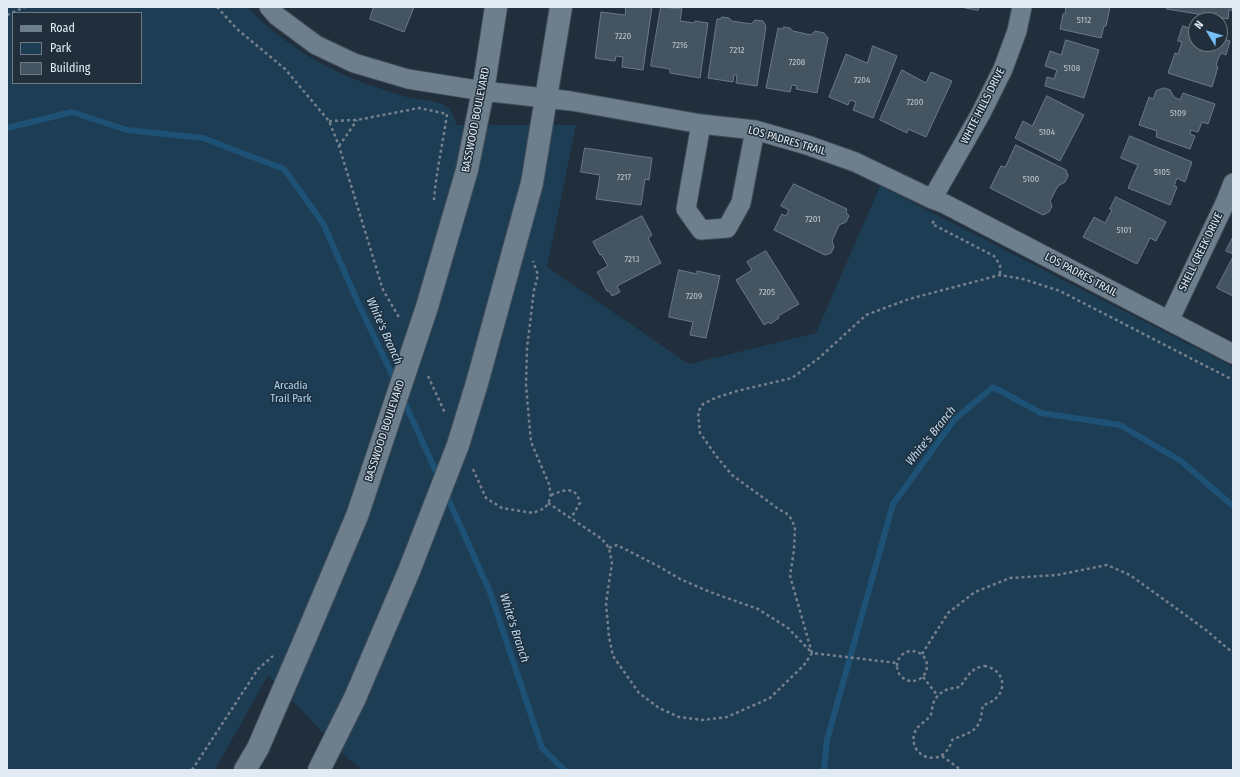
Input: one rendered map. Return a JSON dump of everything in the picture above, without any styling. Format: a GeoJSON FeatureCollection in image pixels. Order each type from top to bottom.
{"type":"FeatureCollection","features":[{"type":"Feature","properties":{"kind":"main road","name":"BASSWOOD BOULEVARD"},"geometry":{"type":"LineString","coordinates":[[245,770],[258,748],[357,516],[428,307],[467,170],[483,90],[496,7]]}},
{"type":"Feature","properties":{"kind":"main road"},"geometry":{"type":"LineString","coordinates":[[319,770],[355,698],[418,549],[458,444],[477,383],[532,183],[561,7]]}},
{"type":"Feature","properties":{"kind":"street","name":"LOS PADRES TRAIL"},"geometry":{"type":"LineString","coordinates":[[269,7],[277,16],[316,45],[354,63],[408,79],[547,98],[701,124],[755,130],[807,145],[855,162],[938,201],[1233,354]]}},
{"type":"Feature","properties":{"kind":"street","name":"WHITE HILLS DRIVE"},"geometry":{"type":"LineString","coordinates":[[938,201],[1003,69],[1017,31],[1022,7]]}},
{"type":"Feature","properties":{"kind":"street"},"geometry":{"type":"LineString","coordinates":[[701,124],[686,209],[701,230],[727,228],[741,203],[755,130]]}},
{"type":"Feature","properties":{"kind":"street","name":"SHELL CREEK DRIVE"},"geometry":{"type":"LineString","coordinates":[[1169,321],[1233,183]]}},
{"type":"Feature","properties":{"kind":"path"},"geometry":{"type":"LineString","coordinates":[[14,12],[25,7]]}},
{"type":"Feature","properties":{"kind":"path"},"geometry":{"type":"LineString","coordinates":[[329,121],[357,120],[419,108],[447,114]]}},
{"type":"Feature","properties":{"kind":"path"},"geometry":{"type":"LineString","coordinates":[[339,146],[357,120]]}},
{"type":"Feature","properties":{"kind":"path"},"geometry":{"type":"LineString","coordinates":[[938,201],[932,224],[994,256],[1000,265],[1000,276]]}},
{"type":"Feature","properties":{"kind":"path"},"geometry":{"type":"LineString","coordinates":[[548,503],[602,539],[609,548],[612,563],[606,603],[609,637],[613,656],[639,693],[659,708],[679,717],[703,720],[727,717],[770,698],[804,665],[812,653],[790,576],[795,533],[793,522],[786,513],[732,475],[700,433],[698,412],[702,404],[716,398],[792,378],[819,358],[866,314],[909,299],[1000,276],[1023,279],[1060,291],[1233,380]]}},
{"type":"Feature","properties":{"kind":"path"},"geometry":{"type":"LineString","coordinates":[[551,496],[566,490],[578,495],[580,503],[571,518]]}},
{"type":"Feature","properties":{"kind":"path"},"geometry":{"type":"LineString","coordinates":[[609,548],[617,545],[680,579],[710,592],[758,609],[788,628],[812,653],[897,663]]}},
{"type":"Feature","properties":{"kind":"path"},"geometry":{"type":"LineString","coordinates":[[922,654],[948,613],[975,592],[1010,578],[1057,576],[1106,565],[1130,575],[1206,630],[1233,653]]}},
{"type":"Feature","properties":{"kind":"path"},"geometry":{"type":"LineString","coordinates":[[907,652],[917,652],[922,654],[928,668],[923,677],[914,682],[905,680],[898,673],[897,663],[902,654],[907,652]]}},
{"type":"Feature","properties":{"kind":"path"},"geometry":{"type":"LineString","coordinates":[[192,770],[258,669],[274,656]]}},
{"type":"Feature","properties":{"kind":"path"},"geometry":{"type":"LineString","coordinates":[[978,667],[990,667],[995,670],[1002,680],[1001,692],[993,702],[983,705],[979,724],[973,731],[952,740],[947,752],[942,756],[936,758],[924,756],[919,752],[914,741],[914,735],[917,729],[931,716],[934,703],[944,690],[960,687],[968,674],[978,667]]}},
{"type":"Feature","properties":{"kind":"path"},"geometry":{"type":"LineString","coordinates":[[923,677],[938,696]]}},
{"type":"Feature","properties":{"kind":"path"},"geometry":{"type":"LineString","coordinates":[[942,756],[961,770]]}},
{"type":"Feature","properties":{"kind":"green space","name":"Arcadia Trail Park"},"geometry":{"type":"Polygon","coordinates":[[[7,7],[247,7],[277,34],[310,57],[363,83],[411,98],[440,103],[449,109],[453,114],[456,125],[576,125],[547,267],[689,364],[816,333],[880,186],[1233,367],[1233,770],[363,770],[347,758],[268,675],[215,770],[7,770],[7,7]]]}},
{"type":"Feature","properties":{"kind":"building"},"geometry":{"type":"Polygon","coordinates":[[[374,7],[414,7],[404,32],[370,19],[374,7]]]}},
{"type":"Feature","properties":{"kind":"building"},"geometry":{"type":"Polygon","coordinates":[[[626,7],[652,7],[643,70],[622,67],[623,57],[616,56],[615,61],[595,58],[601,12],[625,15],[626,7]]]}},
{"type":"Feature","properties":{"kind":"building"},"geometry":{"type":"Polygon","coordinates":[[[661,7],[682,9],[680,21],[708,23],[700,78],[670,73],[670,69],[651,66],[661,7]]]}},
{"type":"Feature","properties":{"kind":"building"},"geometry":{"type":"Polygon","coordinates":[[[961,7],[979,7],[978,10],[961,7]]]}},
{"type":"Feature","properties":{"kind":"building"},"geometry":{"type":"Polygon","coordinates":[[[1066,7],[1110,7],[1106,26],[1104,26],[1101,38],[1060,29],[1066,7]]]}},
{"type":"Feature","properties":{"kind":"building"},"geometry":{"type":"Polygon","coordinates":[[[1167,7],[1233,7],[1233,10],[1229,10],[1228,19],[1228,12],[1188,12],[1167,9],[1167,7]]]}},
{"type":"Feature","properties":{"kind":"building"},"geometry":{"type":"Polygon","coordinates":[[[722,17],[729,18],[732,21],[751,24],[755,20],[763,21],[766,26],[757,86],[736,83],[737,75],[734,75],[733,82],[708,78],[717,19],[722,17]]]}},
{"type":"Feature","properties":{"kind":"building"},"geometry":{"type":"Polygon","coordinates":[[[1183,26],[1188,28],[1188,52],[1227,52],[1226,55],[1221,53],[1218,59],[1216,66],[1218,67],[1212,87],[1168,73],[1175,53],[1178,54],[1182,42],[1178,41],[1183,26]]]}},
{"type":"Feature","properties":{"kind":"building"},"geometry":{"type":"Polygon","coordinates":[[[784,27],[790,28],[793,31],[811,35],[815,31],[824,33],[828,38],[817,93],[796,89],[797,86],[792,85],[790,92],[766,88],[778,28],[782,29],[784,27]]]}},
{"type":"Feature","properties":{"kind":"building"},"geometry":{"type":"Polygon","coordinates":[[[1066,40],[1099,50],[1084,98],[1045,86],[1047,77],[1054,79],[1057,70],[1045,66],[1050,51],[1061,55],[1066,40]]]}},
{"type":"Feature","properties":{"kind":"building"},"geometry":{"type":"Polygon","coordinates":[[[873,46],[897,56],[873,118],[853,110],[856,102],[850,100],[848,105],[829,97],[846,54],[867,63],[873,46]]]}},
{"type":"Feature","properties":{"kind":"building"},"geometry":{"type":"Polygon","coordinates":[[[902,70],[926,83],[931,72],[952,81],[926,137],[908,129],[907,133],[880,120],[902,70]]]}},
{"type":"Feature","properties":{"kind":"building"},"geometry":{"type":"Polygon","coordinates":[[[1165,88],[1170,90],[1174,97],[1180,100],[1183,93],[1215,104],[1208,124],[1202,122],[1198,132],[1191,130],[1190,134],[1195,136],[1190,149],[1156,137],[1157,131],[1139,125],[1149,97],[1153,99],[1156,91],[1165,88]]]}},
{"type":"Feature","properties":{"kind":"building"},"geometry":{"type":"Polygon","coordinates":[[[1047,96],[1084,115],[1060,161],[1015,138],[1023,121],[1032,126],[1047,96]]]}},
{"type":"Feature","properties":{"kind":"building"},"geometry":{"type":"Polygon","coordinates":[[[1130,136],[1192,162],[1185,182],[1177,178],[1174,186],[1177,187],[1170,205],[1128,188],[1138,165],[1121,158],[1130,136]]]}},
{"type":"Feature","properties":{"kind":"building"},"geometry":{"type":"Polygon","coordinates":[[[1016,145],[1066,170],[1068,176],[1065,182],[1058,186],[1050,201],[1052,206],[1049,212],[1043,215],[990,188],[1001,166],[1005,167],[1016,145]]]}},
{"type":"Feature","properties":{"kind":"building"},"geometry":{"type":"Polygon","coordinates":[[[585,148],[652,158],[649,180],[645,179],[641,205],[596,199],[600,175],[581,172],[585,148]]]}},
{"type":"Feature","properties":{"kind":"building"},"geometry":{"type":"Polygon","coordinates":[[[794,184],[847,209],[846,212],[849,216],[846,222],[839,225],[832,241],[834,247],[831,253],[825,255],[774,230],[782,214],[786,216],[789,210],[781,206],[794,184]]]}},
{"type":"Feature","properties":{"kind":"building"},"geometry":{"type":"Polygon","coordinates":[[[1116,197],[1166,222],[1156,241],[1150,238],[1137,264],[1083,237],[1094,217],[1105,223],[1112,210],[1110,209],[1116,197]]]}},
{"type":"Feature","properties":{"kind":"building"},"geometry":{"type":"Polygon","coordinates":[[[642,216],[652,235],[648,238],[661,263],[617,286],[620,292],[612,296],[609,291],[607,291],[597,272],[608,266],[593,242],[642,216]]]}},
{"type":"Feature","properties":{"kind":"building"},"geometry":{"type":"Polygon","coordinates":[[[1233,237],[1233,254],[1226,251],[1233,237]]]}},
{"type":"Feature","properties":{"kind":"building"},"geometry":{"type":"Polygon","coordinates":[[[766,251],[799,304],[778,316],[779,318],[770,324],[769,322],[764,325],[736,280],[752,270],[747,262],[766,251]]]}},
{"type":"Feature","properties":{"kind":"building"},"geometry":{"type":"Polygon","coordinates":[[[1233,257],[1233,296],[1217,288],[1233,257]]]}},
{"type":"Feature","properties":{"kind":"building"},"geometry":{"type":"Polygon","coordinates":[[[679,270],[697,274],[697,271],[720,276],[706,338],[690,335],[693,322],[669,317],[679,270]]]}},
{"type":"Feature","properties":{"kind":"waterway","name":"White's Branch"},"geometry":{"type":"LineString","coordinates":[[7,128],[72,112],[127,130],[203,138],[284,169],[323,223],[395,381]]}},
{"type":"Feature","properties":{"kind":"waterway","name":"White's Branch"},"geometry":{"type":"LineString","coordinates":[[824,770],[827,740],[893,504],[955,419],[993,387],[1041,413],[1120,425],[1181,461],[1233,506]]}},
{"type":"Feature","properties":{"kind":"waterway","name":"White's Branch"},"geometry":{"type":"LineString","coordinates":[[403,399],[439,478]]}},
{"type":"Feature","properties":{"kind":"waterway","name":"White's Branch"},"geometry":{"type":"LineString","coordinates":[[446,494],[490,592],[542,748],[564,770]]}}]}
